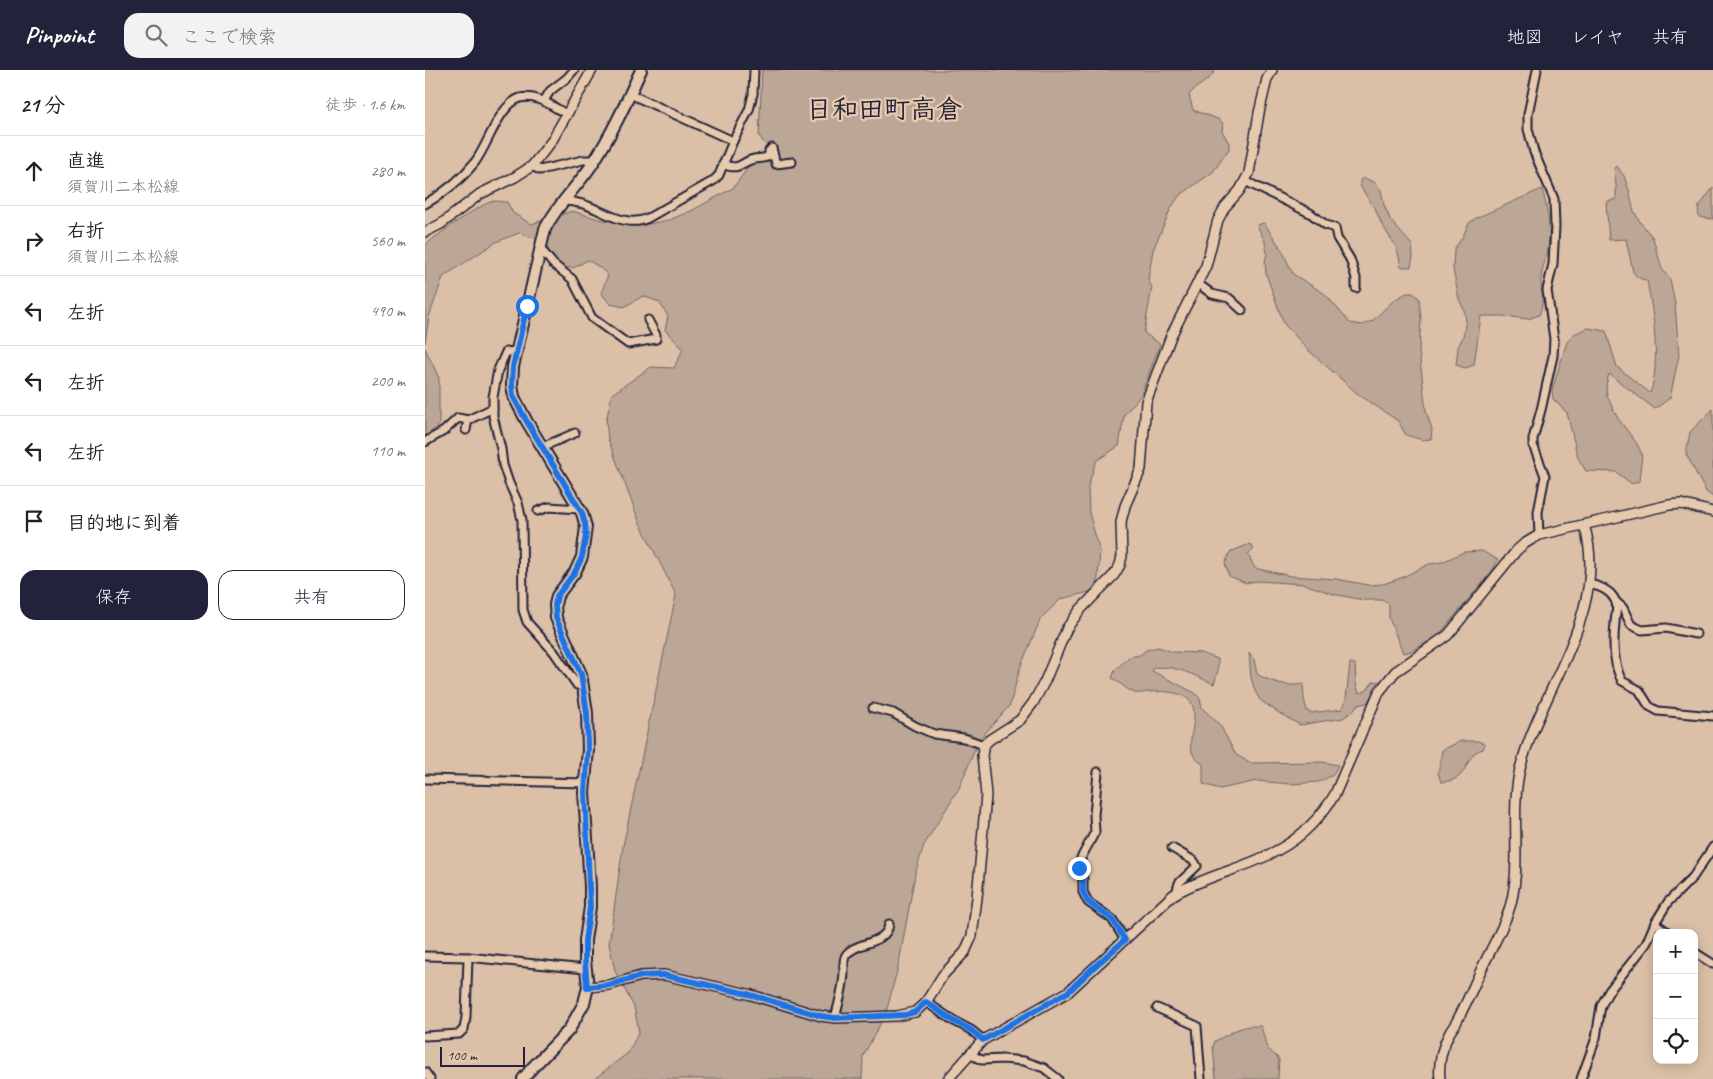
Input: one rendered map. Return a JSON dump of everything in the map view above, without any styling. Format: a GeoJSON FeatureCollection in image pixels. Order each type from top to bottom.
{"type":"FeatureCollection","features":[{"type":"Feature","properties":{"kind":"main road"},"geometry":{"type":"LineString","coordinates":[[523,1079],[569,1030],[584,1003],[587,987],[585,940],[590,907],[585,792],[589,733],[581,674],[556,618],[555,605],[557,596],[575,572],[582,557],[585,524],[579,509],[513,396],[512,375],[545,229],[563,201],[603,148],[641,70]]}},
{"type":"Feature","properties":{"kind":"street"},"geometry":{"type":"LineString","coordinates":[[543,101],[550,91],[575,70]]}},
{"type":"Feature","properties":{"kind":"street"},"geometry":{"type":"LineString","coordinates":[[425,232],[441,224],[480,194],[515,178],[532,166],[551,142],[592,70]]}},
{"type":"Feature","properties":{"kind":"street"},"geometry":{"type":"LineString","coordinates":[[563,201],[583,204],[611,217],[626,220],[645,219],[713,181],[719,175],[733,141],[749,110],[753,94],[754,70]]}},
{"type":"Feature","properties":{"kind":"street"},"geometry":{"type":"LineString","coordinates":[[587,987],[609,985],[648,976],[671,976],[748,994],[821,1016],[835,1018],[905,1015],[915,1012],[926,1002],[943,975],[965,952],[972,936],[977,898],[986,795],[982,755],[985,745],[1022,718],[1041,691],[1067,628],[1080,610],[1118,570],[1122,556],[1120,527],[1122,514],[1141,469],[1145,402],[1171,336],[1206,266],[1219,220],[1225,207],[1240,190],[1245,181],[1251,165],[1266,83],[1271,70]]}},
{"type":"Feature","properties":{"kind":"street"},"geometry":{"type":"LineString","coordinates":[[1537,70],[1528,114],[1528,129],[1536,157],[1554,199],[1555,226],[1553,264],[1547,290],[1554,339],[1553,356],[1533,439],[1533,445],[1545,476],[1539,512],[1539,535]]}},
{"type":"Feature","properties":{"kind":"street"},"geometry":{"type":"LineString","coordinates":[[630,94],[733,141]]}},
{"type":"Feature","properties":{"kind":"street"},"geometry":{"type":"LineString","coordinates":[[425,204],[452,186],[465,173],[480,154],[505,109],[511,103],[526,97],[535,98],[566,114]]}},
{"type":"Feature","properties":{"kind":"street"},"geometry":{"type":"LineString","coordinates":[[723,164],[729,167],[738,167],[750,160],[767,158],[772,148],[776,164],[792,162]]}},
{"type":"Feature","properties":{"kind":"street"},"geometry":{"type":"LineString","coordinates":[[532,166],[540,170],[583,160],[595,160]]}},
{"type":"Feature","properties":{"kind":"street"},"geometry":{"type":"LineString","coordinates":[[1245,181],[1310,213],[1326,226],[1335,228],[1337,238],[1350,259],[1356,278],[1356,288]]}},
{"type":"Feature","properties":{"kind":"street"},"geometry":{"type":"LineString","coordinates":[[540,247],[553,264],[572,279],[592,318],[628,344],[656,339],[656,335],[647,320]]}},
{"type":"Feature","properties":{"kind":"street"},"geometry":{"type":"LineString","coordinates":[[1197,283],[1212,294],[1229,298],[1242,310]]}},
{"type":"Feature","properties":{"kind":"street"},"geometry":{"type":"LineString","coordinates":[[517,351],[506,352],[498,370],[493,408],[503,465],[518,503],[522,520],[523,610],[527,622],[554,652],[577,685],[583,686]]}},
{"type":"Feature","properties":{"kind":"street"},"geometry":{"type":"LineString","coordinates":[[425,442],[444,431],[458,418],[468,420],[493,408]]}},
{"type":"Feature","properties":{"kind":"street"},"geometry":{"type":"LineString","coordinates":[[466,430],[468,420]]}},
{"type":"Feature","properties":{"kind":"street"},"geometry":{"type":"LineString","coordinates":[[542,447],[575,433]]}},
{"type":"Feature","properties":{"kind":"street"},"geometry":{"type":"LineString","coordinates":[[948,1079],[983,1040],[1068,992],[1176,894],[1191,884],[1279,850],[1316,819],[1335,794],[1379,692],[1386,682],[1400,668],[1449,635],[1517,550],[1534,537],[1681,504],[1713,512]]}},
{"type":"Feature","properties":{"kind":"street"},"geometry":{"type":"LineString","coordinates":[[538,511],[549,507],[579,509]]}},
{"type":"Feature","properties":{"kind":"street"},"geometry":{"type":"LineString","coordinates":[[1441,1079],[1439,1061],[1448,1036],[1458,1021],[1509,911],[1514,880],[1515,813],[1520,771],[1536,726],[1579,623],[1589,584],[1589,546],[1584,525]]}},
{"type":"Feature","properties":{"kind":"street"},"geometry":{"type":"LineString","coordinates":[[1589,584],[1602,587],[1623,608],[1631,624],[1641,630],[1666,628],[1696,634]]}},
{"type":"Feature","properties":{"kind":"street"},"geometry":{"type":"LineString","coordinates":[[1616,602],[1615,657],[1622,681],[1639,690],[1649,706],[1658,711],[1713,716]]}},
{"type":"Feature","properties":{"kind":"street"},"geometry":{"type":"LineString","coordinates":[[873,708],[893,713],[915,726],[934,734],[964,738],[985,745]]}},
{"type":"Feature","properties":{"kind":"street"},"geometry":{"type":"LineString","coordinates":[[1098,772],[1094,815],[1095,832],[1081,858],[1080,871],[1083,879],[1083,892],[1088,902],[1112,919],[1125,940]]}},
{"type":"Feature","properties":{"kind":"street"},"geometry":{"type":"LineString","coordinates":[[425,779],[586,783]]}},
{"type":"Feature","properties":{"kind":"street"},"geometry":{"type":"LineString","coordinates":[[1581,1079],[1596,1038],[1601,1006],[1609,991],[1646,944],[1655,923],[1668,902],[1693,877],[1713,847]]}},
{"type":"Feature","properties":{"kind":"street"},"geometry":{"type":"LineString","coordinates":[[1172,848],[1197,866],[1179,883],[1176,894]]}},
{"type":"Feature","properties":{"kind":"street"},"geometry":{"type":"LineString","coordinates":[[1655,923],[1663,929]]}},
{"type":"Feature","properties":{"kind":"street"},"geometry":{"type":"LineString","coordinates":[[835,1018],[843,982],[845,956],[864,944],[881,937],[889,928],[889,924]]}},
{"type":"Feature","properties":{"kind":"street"},"geometry":{"type":"LineString","coordinates":[[1698,955],[1713,964]]}},
{"type":"Feature","properties":{"kind":"street"},"geometry":{"type":"LineString","coordinates":[[425,956],[468,957],[585,969]]}},
{"type":"Feature","properties":{"kind":"street"},"geometry":{"type":"LineString","coordinates":[[425,1036],[453,1034],[464,1030],[468,957]]}},
{"type":"Feature","properties":{"kind":"street"},"geometry":{"type":"LineString","coordinates":[[926,1002],[971,1030],[983,1040]]}},
{"type":"Feature","properties":{"kind":"street"},"geometry":{"type":"LineString","coordinates":[[1157,1008],[1197,1026],[1201,1079]]}},
{"type":"Feature","properties":{"kind":"street"},"geometry":{"type":"LineString","coordinates":[[969,1054],[982,1060],[1024,1061],[1044,1068],[1058,1079]]}},
{"type":"Feature","properties":{"kind":"street"},"geometry":{"type":"LineString","coordinates":[[425,1072],[430,1079]]}},
{"type":"Feature","properties":{"kind":"shaded area"},"geometry":{"type":"Polygon","coordinates":[[[762,70],[1215,70],[1210,78],[1189,95],[1193,110],[1218,119],[1223,123],[1222,131],[1229,143],[1229,149],[1213,172],[1179,196],[1171,208],[1153,250],[1148,280],[1152,287],[1144,333],[1160,344],[1141,395],[1124,415],[1119,446],[1096,461],[1088,486],[1089,513],[1100,552],[1097,590],[1061,599],[1041,618],[1020,668],[1010,705],[979,740],[959,788],[924,845],[915,874],[899,963],[886,1013],[863,1056],[862,1079],[594,1079],[628,1053],[639,1032],[634,1007],[615,971],[609,944],[623,846],[676,595],[639,521],[608,439],[606,421],[612,394],[651,367],[674,368],[683,349],[665,330],[668,316],[659,302],[643,296],[624,307],[610,304],[601,293],[608,275],[599,267],[588,260],[573,268],[562,267],[548,251],[547,242],[519,233],[496,242],[443,277],[429,317],[425,343],[425,245],[470,213],[495,201],[507,202],[513,213],[531,224],[572,211],[602,220],[642,225],[669,220],[691,211],[733,188],[749,166],[769,149],[759,136],[762,70]]]}},
{"type":"Feature","properties":{"kind":"shaded area"},"geometry":{"type":"Polygon","coordinates":[[[1617,166],[1624,176],[1634,211],[1653,238],[1662,269],[1670,279],[1675,304],[1679,355],[1670,398],[1655,409],[1609,374],[1606,385],[1607,396],[1617,417],[1642,454],[1639,481],[1632,484],[1616,472],[1586,471],[1578,458],[1567,413],[1553,399],[1552,390],[1567,342],[1574,334],[1588,328],[1606,331],[1617,367],[1650,393],[1655,368],[1655,338],[1647,281],[1637,277],[1633,272],[1626,239],[1609,240],[1606,202],[1616,199],[1614,168],[1617,166]]]}},
{"type":"Feature","properties":{"kind":"shaded area"},"geometry":{"type":"Polygon","coordinates":[[[1364,178],[1374,182],[1381,190],[1384,205],[1391,221],[1412,245],[1413,257],[1411,267],[1401,267],[1397,248],[1360,186],[1360,180],[1364,178]]]}},
{"type":"Feature","properties":{"kind":"shaded area"},"geometry":{"type":"Polygon","coordinates":[[[1713,188],[1713,219],[1699,217],[1698,208],[1713,188]]]}},
{"type":"Feature","properties":{"kind":"shaded area"},"geometry":{"type":"Polygon","coordinates":[[[1542,189],[1548,213],[1549,238],[1541,277],[1542,299],[1539,315],[1528,319],[1481,316],[1474,365],[1465,368],[1456,365],[1458,347],[1463,337],[1466,320],[1459,299],[1453,269],[1454,249],[1469,223],[1476,218],[1542,189]]]}},
{"type":"Feature","properties":{"kind":"shaded area"},"geometry":{"type":"Polygon","coordinates":[[[1264,223],[1282,250],[1293,274],[1325,294],[1350,323],[1362,325],[1372,321],[1394,300],[1407,293],[1413,293],[1419,298],[1421,319],[1419,351],[1426,411],[1432,429],[1431,439],[1422,440],[1406,435],[1398,421],[1358,394],[1308,350],[1284,324],[1266,274],[1265,262],[1267,253],[1265,242],[1257,225],[1264,223]]]}},
{"type":"Feature","properties":{"kind":"shaded area"},"geometry":{"type":"Polygon","coordinates":[[[425,348],[439,378],[439,426],[425,436],[425,348]]]}},
{"type":"Feature","properties":{"kind":"shaded area"},"geometry":{"type":"Polygon","coordinates":[[[1713,409],[1713,497],[1706,492],[1686,454],[1690,432],[1713,409]]]}},
{"type":"Feature","properties":{"kind":"shaded area"},"geometry":{"type":"Polygon","coordinates":[[[1250,544],[1254,549],[1248,554],[1254,567],[1258,569],[1291,576],[1336,579],[1368,585],[1383,584],[1401,578],[1429,564],[1442,562],[1464,552],[1482,551],[1498,560],[1492,571],[1438,636],[1412,651],[1403,653],[1389,618],[1389,605],[1387,602],[1363,600],[1333,594],[1304,584],[1257,581],[1246,583],[1229,576],[1225,564],[1230,552],[1250,544]]]}},
{"type":"Feature","properties":{"kind":"shaded area"},"geometry":{"type":"Polygon","coordinates":[[[1158,647],[1173,652],[1201,653],[1218,659],[1218,671],[1214,684],[1177,669],[1162,667],[1154,668],[1152,671],[1195,693],[1200,699],[1202,708],[1220,725],[1236,755],[1251,763],[1322,762],[1338,765],[1333,775],[1319,782],[1291,784],[1257,781],[1220,789],[1203,784],[1203,764],[1195,758],[1192,751],[1194,716],[1190,701],[1182,695],[1171,692],[1135,693],[1112,678],[1115,670],[1129,657],[1140,655],[1146,650],[1158,647]]]}},
{"type":"Feature","properties":{"kind":"shaded area"},"geometry":{"type":"Polygon","coordinates":[[[1249,653],[1254,660],[1257,674],[1279,683],[1303,684],[1307,711],[1311,713],[1342,709],[1346,699],[1350,663],[1355,664],[1356,683],[1359,693],[1366,691],[1373,682],[1381,681],[1367,703],[1357,705],[1352,712],[1343,718],[1300,725],[1260,700],[1251,678],[1249,653]]]}},
{"type":"Feature","properties":{"kind":"shaded area"},"geometry":{"type":"Polygon","coordinates":[[[1461,741],[1478,741],[1485,744],[1483,749],[1476,752],[1472,757],[1463,773],[1451,781],[1441,782],[1438,773],[1442,750],[1461,741]]]}},
{"type":"Feature","properties":{"kind":"shaded area"},"geometry":{"type":"Polygon","coordinates":[[[1249,1026],[1261,1026],[1267,1048],[1279,1059],[1278,1079],[1216,1079],[1213,1047],[1215,1041],[1238,1029],[1249,1026]]]}},
{"type":"Feature","properties":{"kind":"district","name":"日和田町高倉"},"geometry":{"type":"Point","coordinates":[884,109]}},
{"type":"Feature","properties":{"kind":"route"},"geometry":{"type":"LineString","coordinates":[[527,306],[513,367],[513,396],[582,513],[586,535],[580,564],[557,596],[555,612],[563,636],[581,674],[589,733],[585,792],[590,886],[590,907],[585,940],[587,987],[609,985],[641,976],[671,976],[748,994],[821,1016],[835,1018],[911,1014],[926,1002],[954,1021],[978,1034],[983,1040],[1068,992],[1125,940],[1112,919],[1085,898],[1083,879],[1079,868]]}}]}
